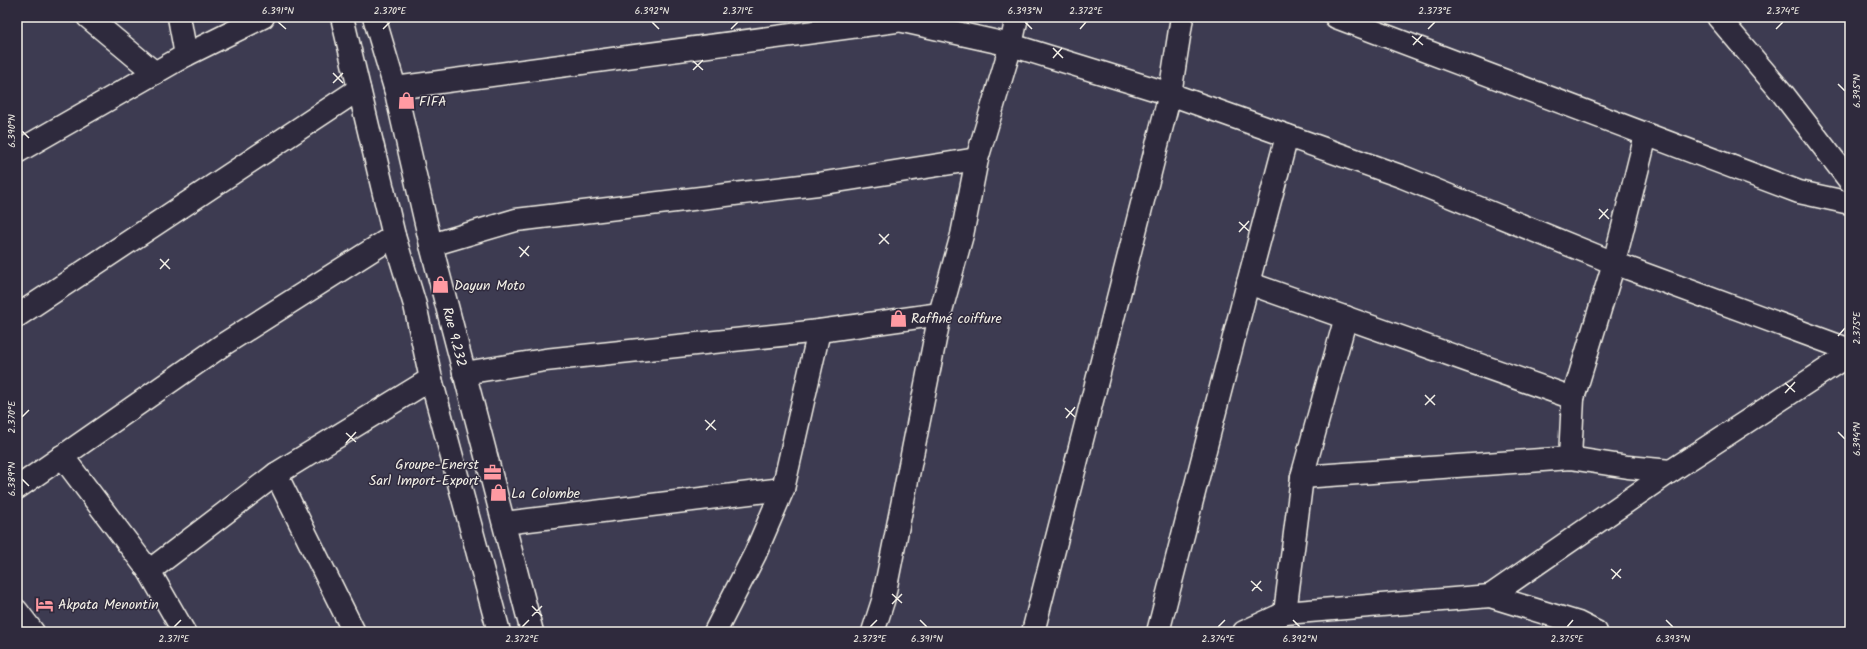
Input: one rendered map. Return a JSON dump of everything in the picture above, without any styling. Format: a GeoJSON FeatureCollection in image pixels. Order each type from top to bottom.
{"type":"FeatureCollection","features":[{"type":"Feature","properties":{"kind":"street"},"geometry":{"type":"LineString","coordinates":[[88,17],[155,73]]}},
{"type":"Feature","properties":{"kind":"street"},"geometry":{"type":"LineString","coordinates":[[179,17],[186,55]]}},
{"type":"Feature","properties":{"kind":"street"},"geometry":{"type":"LineString","coordinates":[[17,152],[186,55],[263,17]]}},
{"type":"Feature","properties":{"kind":"street"},"geometry":{"type":"LineString","coordinates":[[342,17],[394,236],[415,305],[431,379],[499,632]]}},
{"type":"Feature","properties":{"kind":"street","name":"Rue 9.232"},"geometry":{"type":"LineString","coordinates":[[374,17],[395,88],[430,245],[532,632]]}},
{"type":"Feature","properties":{"kind":"street"},"geometry":{"type":"LineString","coordinates":[[873,632],[883,601],[940,314],[962,235],[977,159],[1011,45],[1017,17]]}},
{"type":"Feature","properties":{"kind":"street"},"geometry":{"type":"LineString","coordinates":[[1032,632],[1170,94],[1182,17]]}},
{"type":"Feature","properties":{"kind":"street"},"geometry":{"type":"LineString","coordinates":[[1336,17],[1799,192],[1850,203]]}},
{"type":"Feature","properties":{"kind":"street"},"geometry":{"type":"LineString","coordinates":[[1718,17],[1783,94],[1850,181]]}},
{"type":"Feature","properties":{"kind":"street"},"geometry":{"type":"LineString","coordinates":[[395,88],[893,18],[1011,45],[1170,94],[1403,177],[1614,263],[1850,350]]}},
{"type":"Feature","properties":{"kind":"street"},"geometry":{"type":"LineString","coordinates":[[17,316],[359,89]]}},
{"type":"Feature","properties":{"kind":"street"},"geometry":{"type":"LineString","coordinates":[[1570,458],[1573,398],[1614,263],[1646,135]]}},
{"type":"Feature","properties":{"kind":"street"},"geometry":{"type":"LineString","coordinates":[[1158,632],[1287,136]]}},
{"type":"Feature","properties":{"kind":"street"},"geometry":{"type":"LineString","coordinates":[[430,245],[516,220],[818,184],[977,159]]}},
{"type":"Feature","properties":{"kind":"street"},"geometry":{"type":"LineString","coordinates":[[17,488],[224,344],[394,236]]}},
{"type":"Feature","properties":{"kind":"street"},"geometry":{"type":"LineString","coordinates":[[1248,283],[1573,398]]}},
{"type":"Feature","properties":{"kind":"street"},"geometry":{"type":"LineString","coordinates":[[464,372],[545,360],[819,331],[940,314]]}},
{"type":"Feature","properties":{"kind":"street"},"geometry":{"type":"LineString","coordinates":[[1285,613],[1302,477],[1346,317]]}},
{"type":"Feature","properties":{"kind":"street"},"geometry":{"type":"LineString","coordinates":[[715,632],[755,554],[783,489],[819,331]]}},
{"type":"Feature","properties":{"kind":"street"},"geometry":{"type":"LineString","coordinates":[[1490,596],[1671,471],[1850,354]]}},
{"type":"Feature","properties":{"kind":"street"},"geometry":{"type":"LineString","coordinates":[[149,571],[276,474],[431,379]]}},
{"type":"Feature","properties":{"kind":"street"},"geometry":{"type":"LineString","coordinates":[[62,456],[149,571],[184,632]]}},
{"type":"Feature","properties":{"kind":"street"},"geometry":{"type":"LineString","coordinates":[[1302,477],[1570,458],[1628,467],[1671,471]]}},
{"type":"Feature","properties":{"kind":"street"},"geometry":{"type":"LineString","coordinates":[[276,474],[354,632]]}},
{"type":"Feature","properties":{"kind":"street"},"geometry":{"type":"LineString","coordinates":[[504,523],[783,489]]}},
{"type":"Feature","properties":{"kind":"street"},"geometry":{"type":"LineString","coordinates":[[1244,632],[1285,613],[1490,596],[1578,623],[1596,632]]}},
{"type":"Feature","properties":{"kind":"street"},"geometry":{"type":"LineString","coordinates":[[17,611],[33,632]]}},
{"type":"Feature","properties":{"kind":"green space"},"geometry":{"type":"Polygon","coordinates":[[[1544,627],[1548,632],[1479,632],[1544,627]]]}},
{"type":"Feature","properties":{"kind":"place","name":"FIFA"},"geometry":{"type":"Point","coordinates":[406,101]}},
{"type":"Feature","properties":{"kind":"place","name":"Dayun Moto"},"geometry":{"type":"Point","coordinates":[441,285]}},
{"type":"Feature","properties":{"kind":"place","name":"Raffiné coiffure"},"geometry":{"type":"Point","coordinates":[898,318]}},
{"type":"Feature","properties":{"kind":"place","name":"Groupe-Enerst Sarl Import-Export"},"geometry":{"type":"Point","coordinates":[492,472]}},
{"type":"Feature","properties":{"kind":"place","name":"La Colombe"},"geometry":{"type":"Point","coordinates":[498,493]}},
{"type":"Feature","properties":{"kind":"place","name":"Akpata Menontin"},"geometry":{"type":"Point","coordinates":[45,604]}}]}
